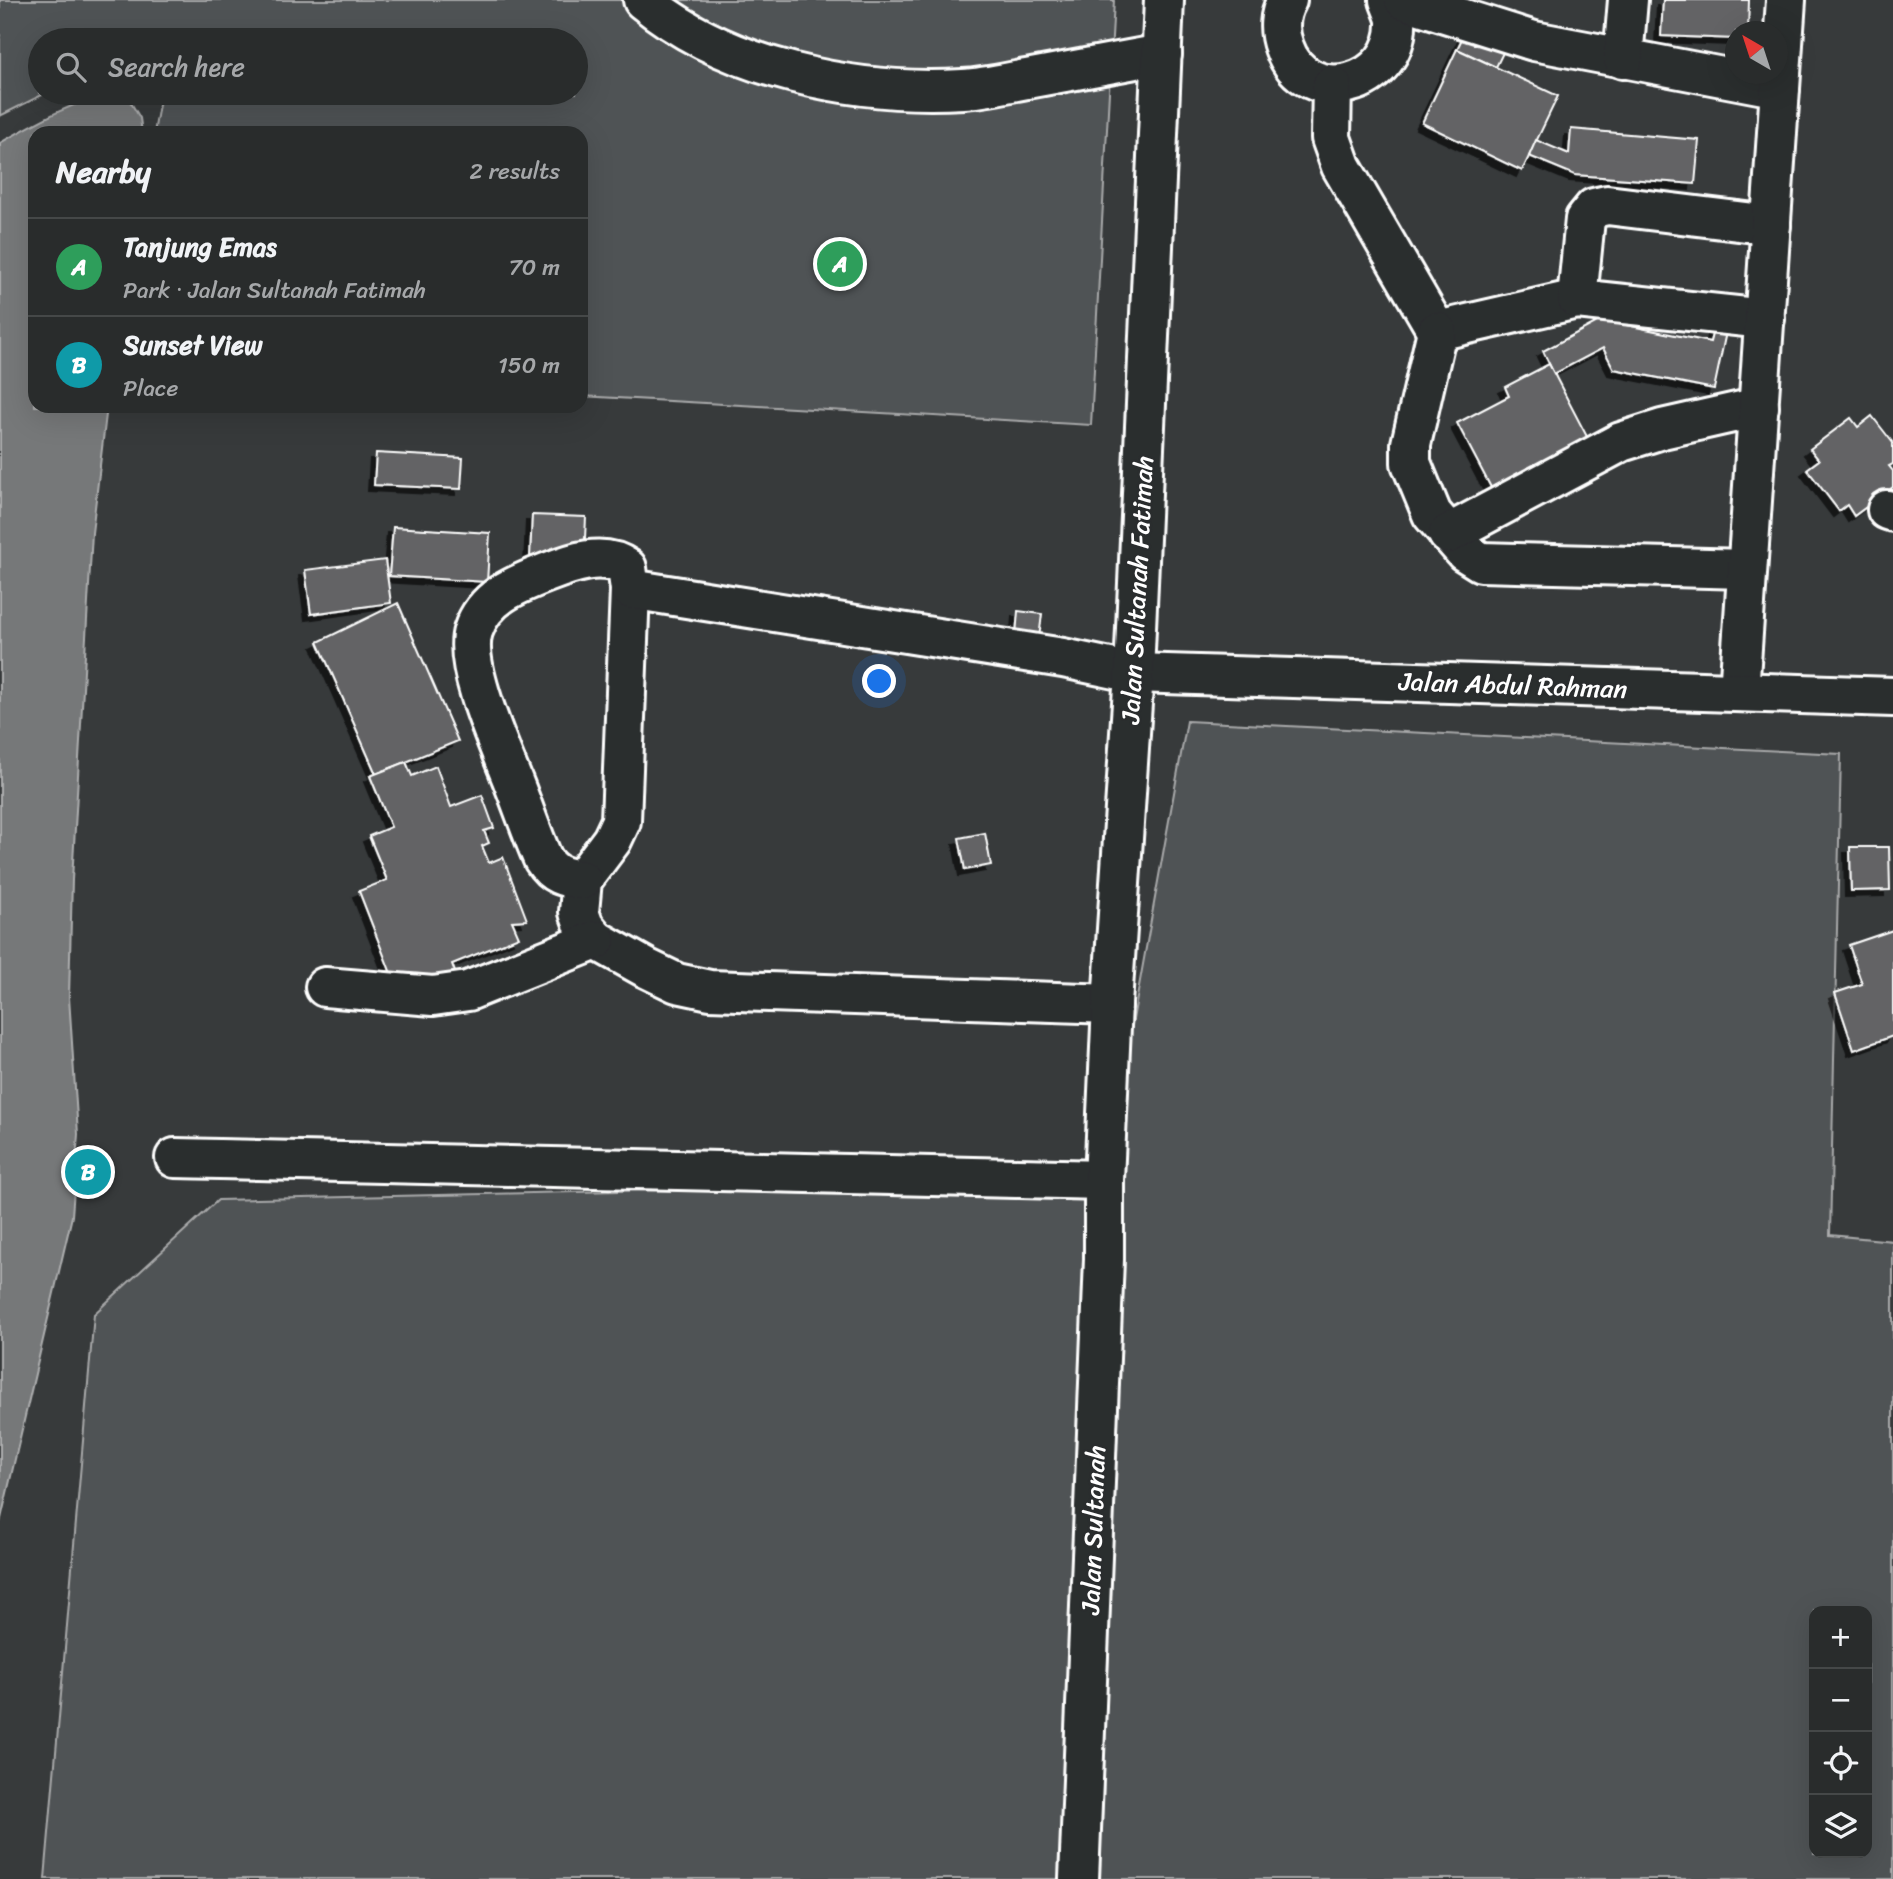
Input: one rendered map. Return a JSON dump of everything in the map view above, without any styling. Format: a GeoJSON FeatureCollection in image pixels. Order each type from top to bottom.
{"type":"FeatureCollection","features":[{"type":"Feature","properties":{"kind":"street"},"geometry":{"type":"LineString","coordinates":[[643,0],[658,13],[710,44],[758,62],[830,80],[898,90],[966,89],[1163,54]]}},
{"type":"Feature","properties":{"kind":"street","name":"Jalan Sultanah Fatimah"},"geometry":{"type":"LineString","coordinates":[[1104,1180],[1133,673],[1164,0]]}},
{"type":"Feature","properties":{"kind":"street"},"geometry":{"type":"LineString","coordinates":[[1287,0],[1282,9],[1279,35],[1288,59],[1307,77],[1332,85],[1358,81],[1380,67],[1393,45],[1396,19],[1389,0]]}},
{"type":"Feature","properties":{"kind":"street"},"geometry":{"type":"LineString","coordinates":[[1404,0],[1534,41],[1780,88]]}},
{"type":"Feature","properties":{"kind":"street"},"geometry":{"type":"LineString","coordinates":[[1623,58],[1628,0]]}},
{"type":"Feature","properties":{"kind":"street"},"geometry":{"type":"LineString","coordinates":[[1739,692],[1786,0]]}},
{"type":"Feature","properties":{"kind":"street"},"geometry":{"type":"LineString","coordinates":[[1332,85],[1331,138],[1341,166],[1437,331],[1410,444],[1411,463],[1432,514],[1448,534],[1465,552],[1481,562],[1748,569]]}},
{"type":"Feature","properties":{"kind":"street"},"geometry":{"type":"LineString","coordinates":[[1577,299],[1585,219],[1594,208],[1607,205],[1771,225]]}},
{"type":"Feature","properties":{"kind":"street"},"geometry":{"type":"LineString","coordinates":[[1437,331],[1577,299],[1765,319]]}},
{"type":"Feature","properties":{"kind":"street"},"geometry":{"type":"LineString","coordinates":[[1448,534],[1621,442],[1662,429],[1759,407]]}},
{"type":"Feature","properties":{"kind":"street"},"geometry":{"type":"LineString","coordinates":[[582,880],[558,876],[543,859],[489,722],[473,661],[472,633],[482,612],[498,594],[565,566],[599,559],[616,560],[627,568],[630,589],[621,821],[612,840],[582,880],[579,912],[584,926],[596,940],[677,984],[710,990],[1112,1004]]}},
{"type":"Feature","properties":{"kind":"street","name":"Jalan Abdul Rahman"},"geometry":{"type":"LineString","coordinates":[[630,589],[1063,658],[1133,673],[1893,697]]}},
{"type":"Feature","properties":{"kind":"street"},"geometry":{"type":"LineString","coordinates":[[325,987],[433,996],[468,991],[596,940]]}},
{"type":"Feature","properties":{"kind":"street"},"geometry":{"type":"LineString","coordinates":[[175,1158],[1104,1180]]}},
{"type":"Feature","properties":{"kind":"street","name":"Jalan Sultanah"},"geometry":{"type":"LineString","coordinates":[[1079,1879],[1104,1259],[1104,1180]]}},
{"type":"Feature","properties":{"kind":"shaded area"},"geometry":{"type":"Polygon","coordinates":[[[0,0],[1114,0],[1091,425],[588,396],[588,126],[155,126],[159,105],[588,105],[588,28],[28,28],[28,102],[0,116],[0,0]]]}},
{"type":"Feature","properties":{"kind":"shaded area"},"geometry":{"type":"Polygon","coordinates":[[[132,105],[141,126],[31,126],[71,106],[132,105]]]}},
{"type":"Feature","properties":{"kind":"shaded area"},"geometry":{"type":"Polygon","coordinates":[[[28,128],[28,413],[106,413],[92,533],[72,880],[69,997],[78,1134],[72,1216],[0,1523],[0,143],[28,128]]]}},
{"type":"Feature","properties":{"kind":"shaded area"},"geometry":{"type":"Polygon","coordinates":[[[1187,721],[1841,754],[1830,1235],[1893,1241],[1893,1879],[45,1879],[94,1314],[218,1200],[1104,1180],[1187,721]]]}},
{"type":"Feature","properties":{"kind":"building"},"geometry":{"type":"Polygon","coordinates":[[[1663,0],[1749,0],[1748,21],[1725,21],[1725,39],[1661,36],[1663,0]]]}},
{"type":"Feature","properties":{"kind":"building"},"geometry":{"type":"Polygon","coordinates":[[[1477,8],[1516,26],[1496,67],[1457,49],[1477,8]]]}},
{"type":"Feature","properties":{"kind":"building"},"geometry":{"type":"Polygon","coordinates":[[[1457,49],[1558,96],[1522,171],[1422,123],[1457,49]]]}},
{"type":"Feature","properties":{"kind":"building"},"geometry":{"type":"Polygon","coordinates":[[[1571,129],[1699,140],[1695,184],[1575,175],[1529,156],[1536,140],[1569,154],[1571,129]]]}},
{"type":"Feature","properties":{"kind":"building"},"geometry":{"type":"Polygon","coordinates":[[[1601,320],[1710,342],[1713,330],[1726,332],[1714,389],[1614,369],[1603,348],[1554,374],[1543,351],[1601,320]]]}},
{"type":"Feature","properties":{"kind":"building"},"geometry":{"type":"Polygon","coordinates":[[[1549,364],[1594,450],[1496,497],[1457,423],[1509,396],[1505,387],[1549,364]]]}},
{"type":"Feature","properties":{"kind":"building"},"geometry":{"type":"Polygon","coordinates":[[[1872,416],[1893,443],[1893,464],[1889,466],[1893,471],[1893,487],[1854,516],[1847,505],[1839,511],[1807,469],[1819,460],[1810,449],[1851,418],[1858,427],[1872,416]]]}},
{"type":"Feature","properties":{"kind":"building"},"geometry":{"type":"Polygon","coordinates":[[[376,453],[463,458],[461,489],[374,485],[376,453]]]}},
{"type":"Feature","properties":{"kind":"building"},"geometry":{"type":"Polygon","coordinates":[[[532,515],[586,517],[584,560],[530,558],[532,515]]]}},
{"type":"Feature","properties":{"kind":"building"},"geometry":{"type":"Polygon","coordinates":[[[393,527],[490,533],[487,582],[389,576],[393,527]]]}},
{"type":"Feature","properties":{"kind":"building"},"geometry":{"type":"Polygon","coordinates":[[[385,560],[391,603],[311,614],[305,570],[385,560]]]}},
{"type":"Feature","properties":{"kind":"building"},"geometry":{"type":"Polygon","coordinates":[[[398,603],[458,741],[376,774],[318,642],[398,603]]]}},
{"type":"Feature","properties":{"kind":"building"},"geometry":{"type":"Polygon","coordinates":[[[1018,611],[1042,614],[1039,638],[1016,635],[1018,611]]]}},
{"type":"Feature","properties":{"kind":"building"},"geometry":{"type":"Polygon","coordinates":[[[406,762],[412,776],[436,766],[451,807],[482,795],[494,828],[484,831],[489,843],[482,846],[489,863],[503,857],[527,920],[512,921],[519,937],[452,964],[455,972],[415,988],[409,975],[394,981],[359,891],[387,880],[369,836],[391,827],[370,776],[406,762]]]}},
{"type":"Feature","properties":{"kind":"building"},"geometry":{"type":"Polygon","coordinates":[[[985,833],[991,865],[965,870],[959,838],[985,833]]]}},
{"type":"Feature","properties":{"kind":"building"},"geometry":{"type":"Polygon","coordinates":[[[1850,847],[1889,847],[1890,890],[1851,891],[1850,847]]]}},
{"type":"Feature","properties":{"kind":"building"},"geometry":{"type":"Polygon","coordinates":[[[1893,930],[1893,1036],[1854,1050],[1835,993],[1862,984],[1849,945],[1893,930]]]}},
{"type":"Feature","properties":{"kind":"place","name":"Tanjung Emas"},"geometry":{"type":"Point","coordinates":[840,264]}},
{"type":"Feature","properties":{"kind":"place","name":"Sunset View"},"geometry":{"type":"Point","coordinates":[88,1172]}}]}
